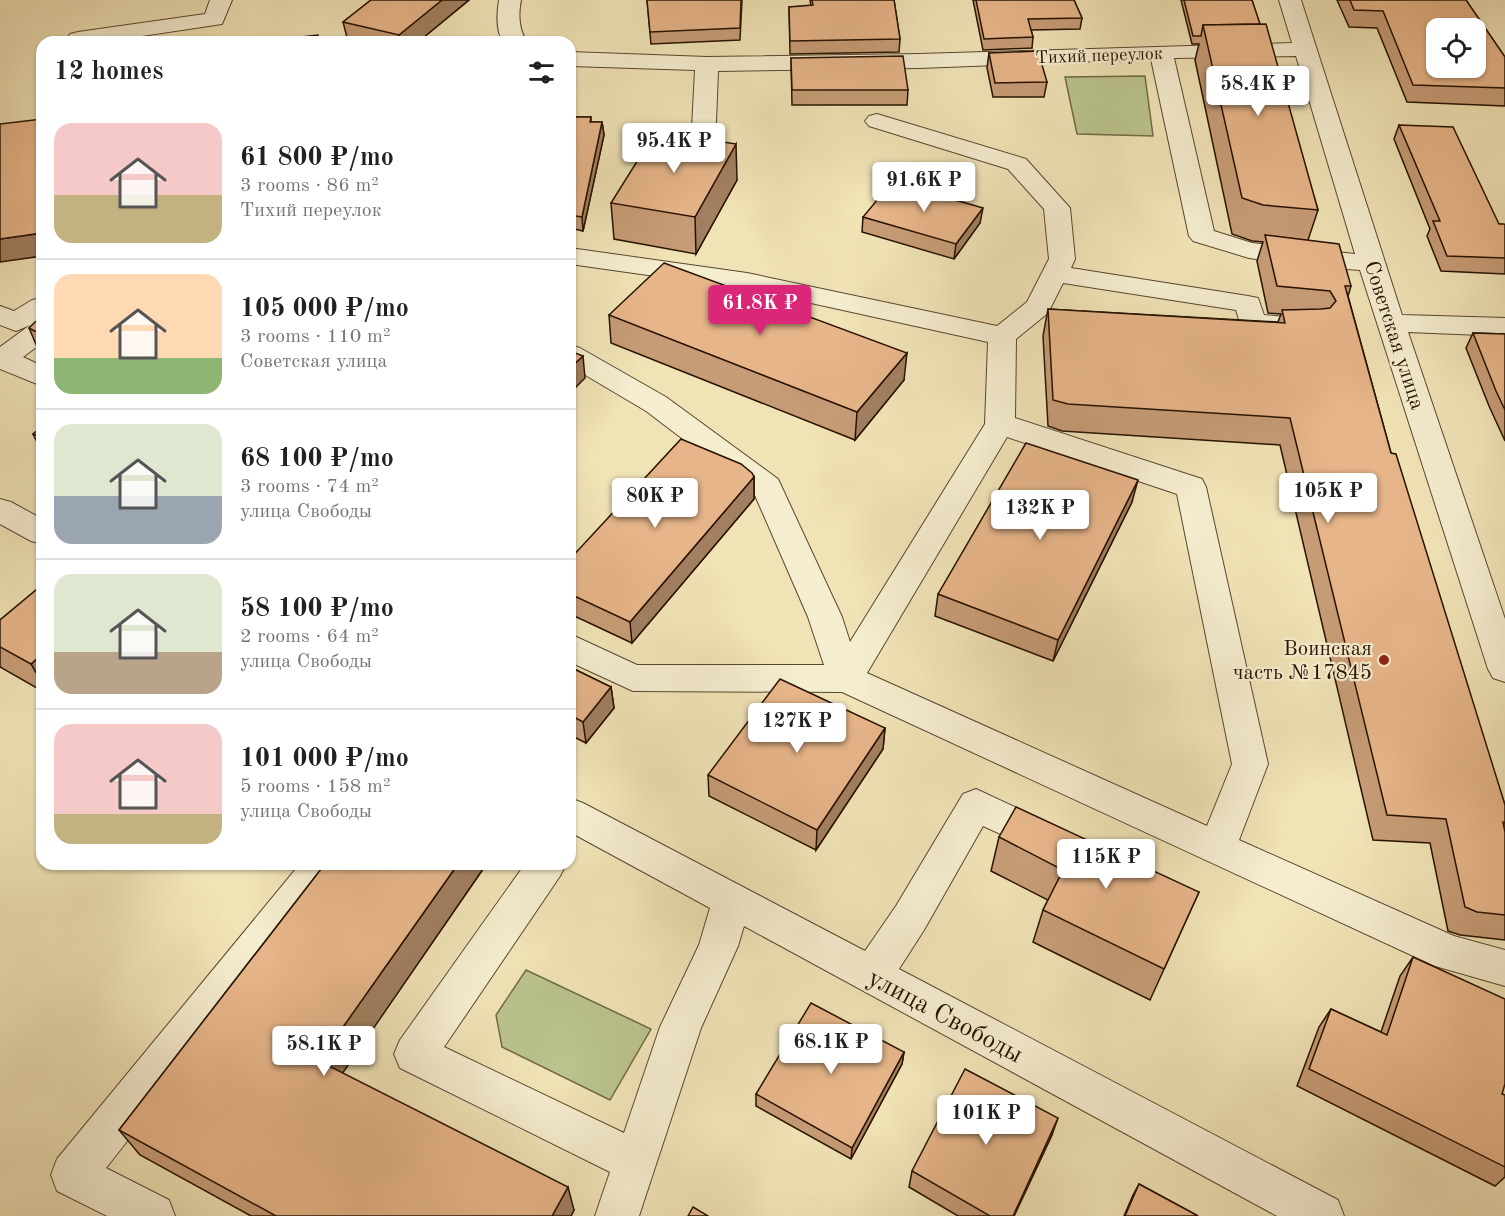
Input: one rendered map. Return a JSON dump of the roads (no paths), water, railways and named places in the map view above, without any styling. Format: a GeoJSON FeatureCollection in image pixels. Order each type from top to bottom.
{"type":"FeatureCollection","features":[{"type":"Feature","properties":{"kind":"street"},"geometry":{"type":"LineString","coordinates":[[98,36],[214,19],[221,0]]}},
{"type":"Feature","properties":{"kind":"street"},"geometry":{"type":"LineString","coordinates":[[510,0],[508,10],[512,36]]}},
{"type":"Feature","properties":{"kind":"street","name":"Советская улица"},"geometry":{"type":"LineString","coordinates":[[1290,0],[1371,263],[1505,669]]}},
{"type":"Feature","properties":{"kind":"street","name":"Тихий переулок"},"geometry":{"type":"LineString","coordinates":[[576,59],[707,64],[919,61],[1161,52],[1305,50]]}},
{"type":"Feature","properties":{"kind":"street"},"geometry":{"type":"LineString","coordinates":[[1161,52],[1202,236],[1249,250],[1305,258],[1371,263]]}},
{"type":"Feature","properties":{"kind":"street"},"geometry":{"type":"LineString","coordinates":[[703,147],[707,64]]}},
{"type":"Feature","properties":{"kind":"street"},"geometry":{"type":"LineString","coordinates":[[846,679],[1000,424],[1002,336],[1038,307],[1062,260],[1057,208],[1017,164],[878,121]]}},
{"type":"Feature","properties":{"kind":"street"},"geometry":{"type":"LineString","coordinates":[[576,257],[747,281],[1002,336]]}},
{"type":"Feature","properties":{"kind":"street"},"geometry":{"type":"LineString","coordinates":[[1055,274],[1248,304],[1252,323],[1310,326]]}},
{"type":"Feature","properties":{"kind":"street"},"geometry":{"type":"LineString","coordinates":[[0,315],[16,322],[36,310]]}},
{"type":"Feature","properties":{"kind":"street"},"geometry":{"type":"LineString","coordinates":[[1391,323],[1505,327]]}},
{"type":"Feature","properties":{"kind":"street"},"geometry":{"type":"LineString","coordinates":[[36,334],[2,359],[36,374]]}},
{"type":"Feature","properties":{"kind":"street"},"geometry":{"type":"LineString","coordinates":[[576,357],[664,396],[767,487],[825,617],[846,679]]}},
{"type":"Feature","properties":{"kind":"street"},"geometry":{"type":"LineString","coordinates":[[1000,424],[1191,487],[1250,764],[1217,847]]}},
{"type":"Feature","properties":{"kind":"street"},"geometry":{"type":"LineString","coordinates":[[0,510],[36,529]]}},
{"type":"Feature","properties":{"kind":"street"},"geometry":{"type":"LineString","coordinates":[[576,650],[633,678],[846,679],[1449,953],[1505,968]]}},
{"type":"Feature","properties":{"kind":"street"},"geometry":{"type":"LineString","coordinates":[[872,975],[910,918],[976,805],[1082,856]]}},
{"type":"Feature","properties":{"kind":"street","name":"улица Свободы"},"geometry":{"type":"LineString","coordinates":[[576,821],[872,975],[1322,1216]]}},
{"type":"Feature","properties":{"kind":"street"},"geometry":{"type":"LineString","coordinates":[[153,1216],[73,1175],[317,870]]}},
{"type":"Feature","properties":{"kind":"street"},"geometry":{"type":"LineString","coordinates":[[543,870],[415,1054],[635,1161]]}},
{"type":"Feature","properties":{"kind":"street"},"geometry":{"type":"LineString","coordinates":[[617,1216],[681,1027],[718,946],[732,901]]}},
{"type":"Feature","properties":{"kind":"place","name":"Воинская часть №17845"},"geometry":{"type":"Point","coordinates":[1384,660]}}]}
